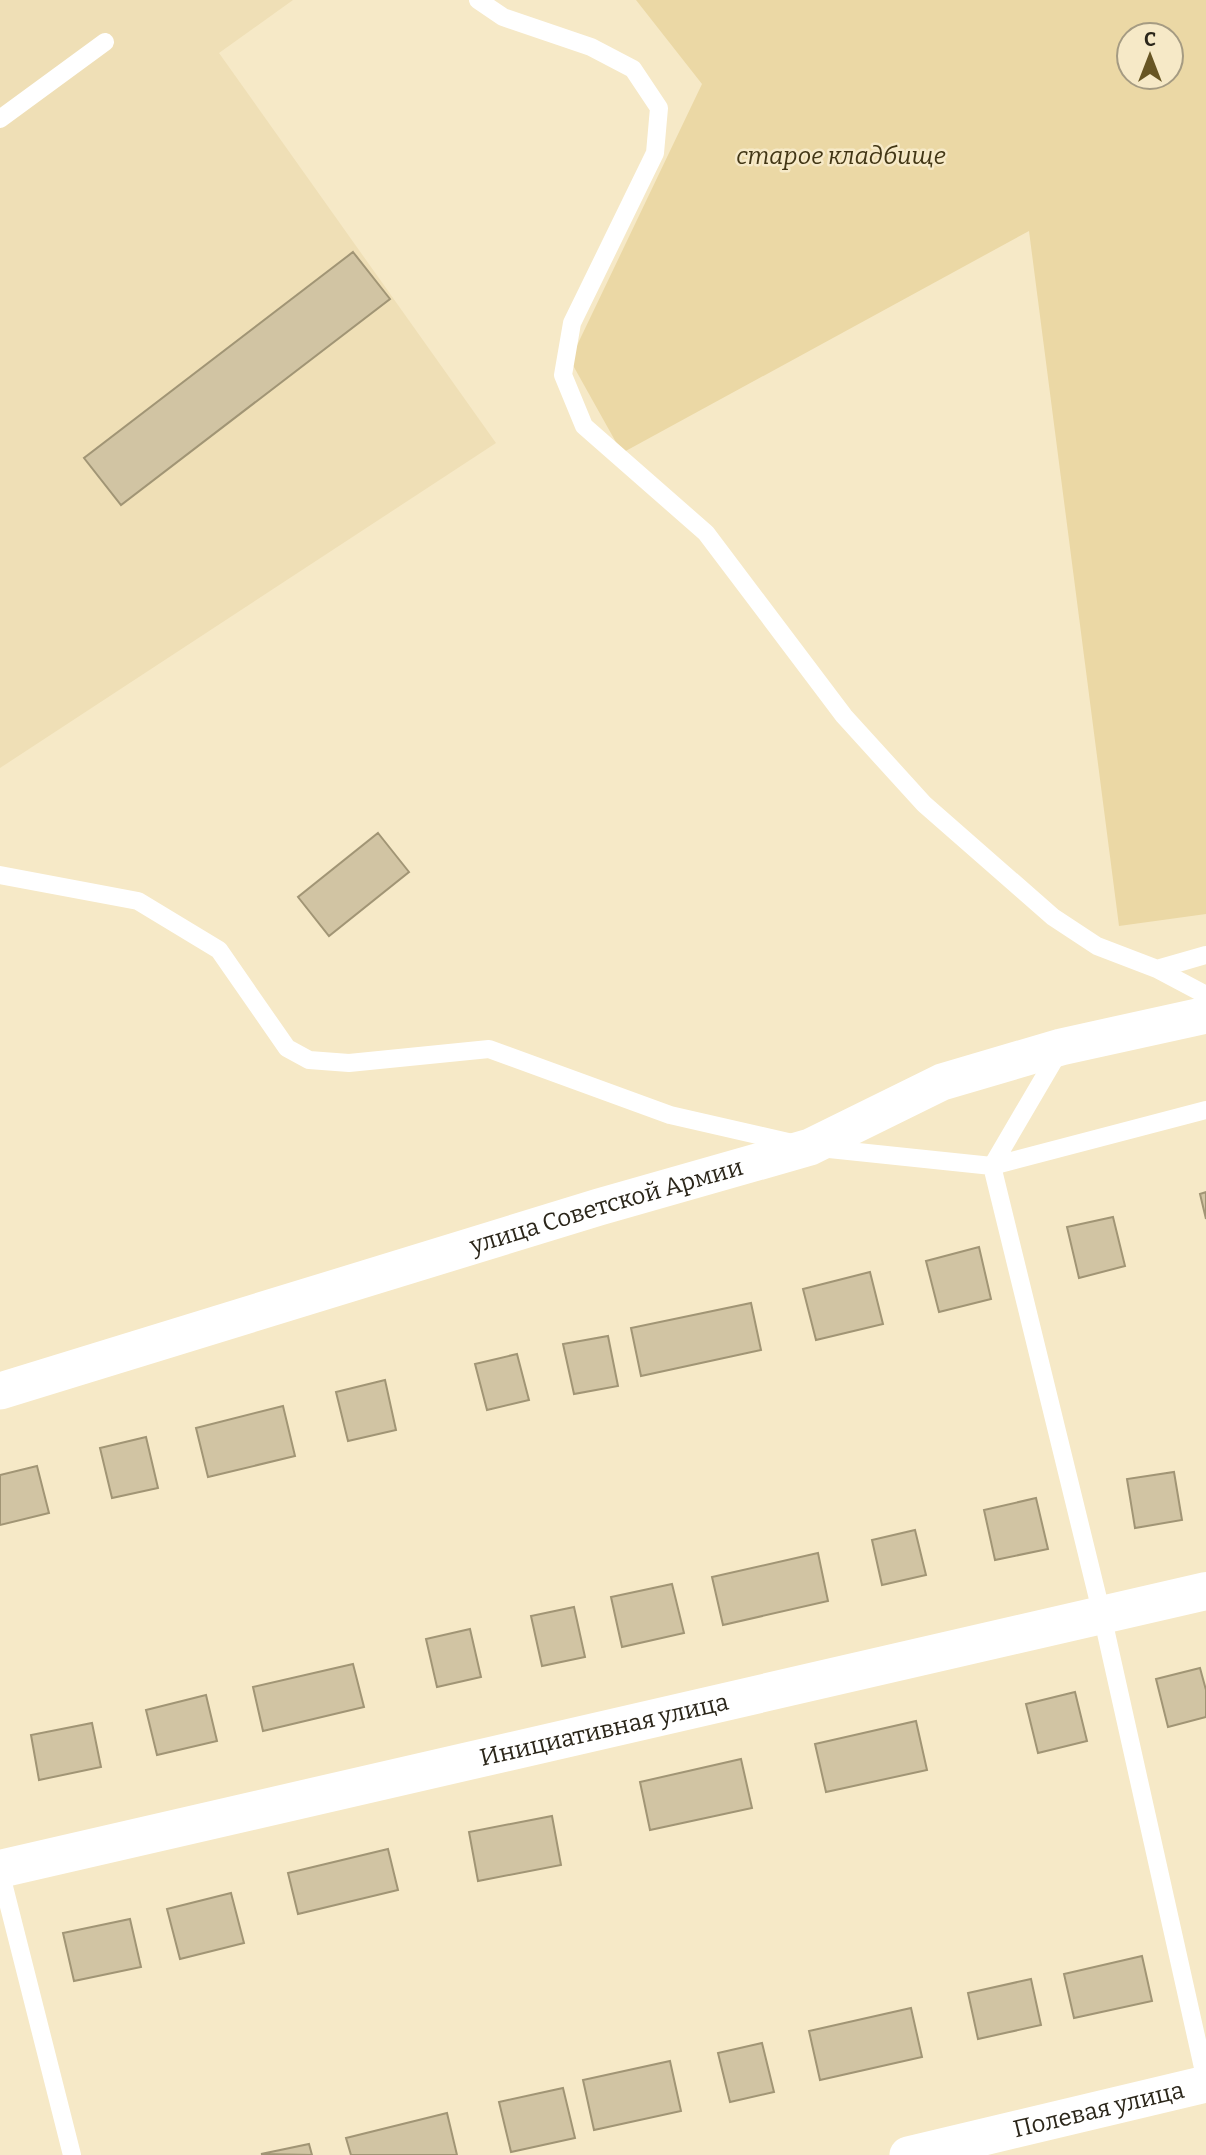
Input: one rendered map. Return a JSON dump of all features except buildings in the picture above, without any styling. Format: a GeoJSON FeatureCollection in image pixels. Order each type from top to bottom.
{"type":"FeatureCollection","features":[{"type":"Feature","properties":{"kind":"street","name":"улица Советской Армии"},"geometry":{"type":"LineString","coordinates":[[0,1391],[599,1207],[810,1147],[942,1082],[1061,1047],[1206,1015]]}},
{"type":"Feature","properties":{"kind":"street","name":"Инициативная улица"},"geometry":{"type":"LineString","coordinates":[[0,1870],[1206,1591]]}},
{"type":"Feature","properties":{"kind":"street","name":"Полевая улица"},"geometry":{"type":"LineString","coordinates":[[908,2155],[1206,2082]]}},
{"type":"Feature","properties":{"kind":"lane"},"geometry":{"type":"LineString","coordinates":[[478,0],[503,17],[590,47],[633,69],[659,108],[655,153],[572,323],[563,375],[584,426],[706,533],[844,716],[924,804],[1053,918],[1097,946],[1157,969],[1206,995]]}},
{"type":"Feature","properties":{"kind":"lane"},"geometry":{"type":"LineString","coordinates":[[0,119],[105,43]]}},
{"type":"Feature","properties":{"kind":"lane"},"geometry":{"type":"LineString","coordinates":[[0,875],[138,901],[219,950],[287,1048],[309,1060],[349,1063],[489,1049],[670,1115],[810,1147],[992,1166],[1206,1110]]}},
{"type":"Feature","properties":{"kind":"lane"},"geometry":{"type":"LineString","coordinates":[[1157,969],[1206,955]]}},
{"type":"Feature","properties":{"kind":"lane"},"geometry":{"type":"LineString","coordinates":[[1061,1047],[992,1166],[1102,1615],[1206,2082]]}},
{"type":"Feature","properties":{"kind":"lane"},"geometry":{"type":"LineString","coordinates":[[0,1870],[72,2155]]}},
{"type":"Feature","properties":{"kind":"shaded area"},"geometry":{"type":"Polygon","coordinates":[[[0,0],[293,0],[219,53],[496,443],[0,768],[0,0]]]}},
{"type":"Feature","properties":{"kind":"green space","name":"старое кладбище"},"geometry":{"type":"Polygon","coordinates":[[[636,0],[1206,0],[1206,914],[1119,926],[1029,231],[622,453],[570,360],[702,84],[636,0]]]}}]}
